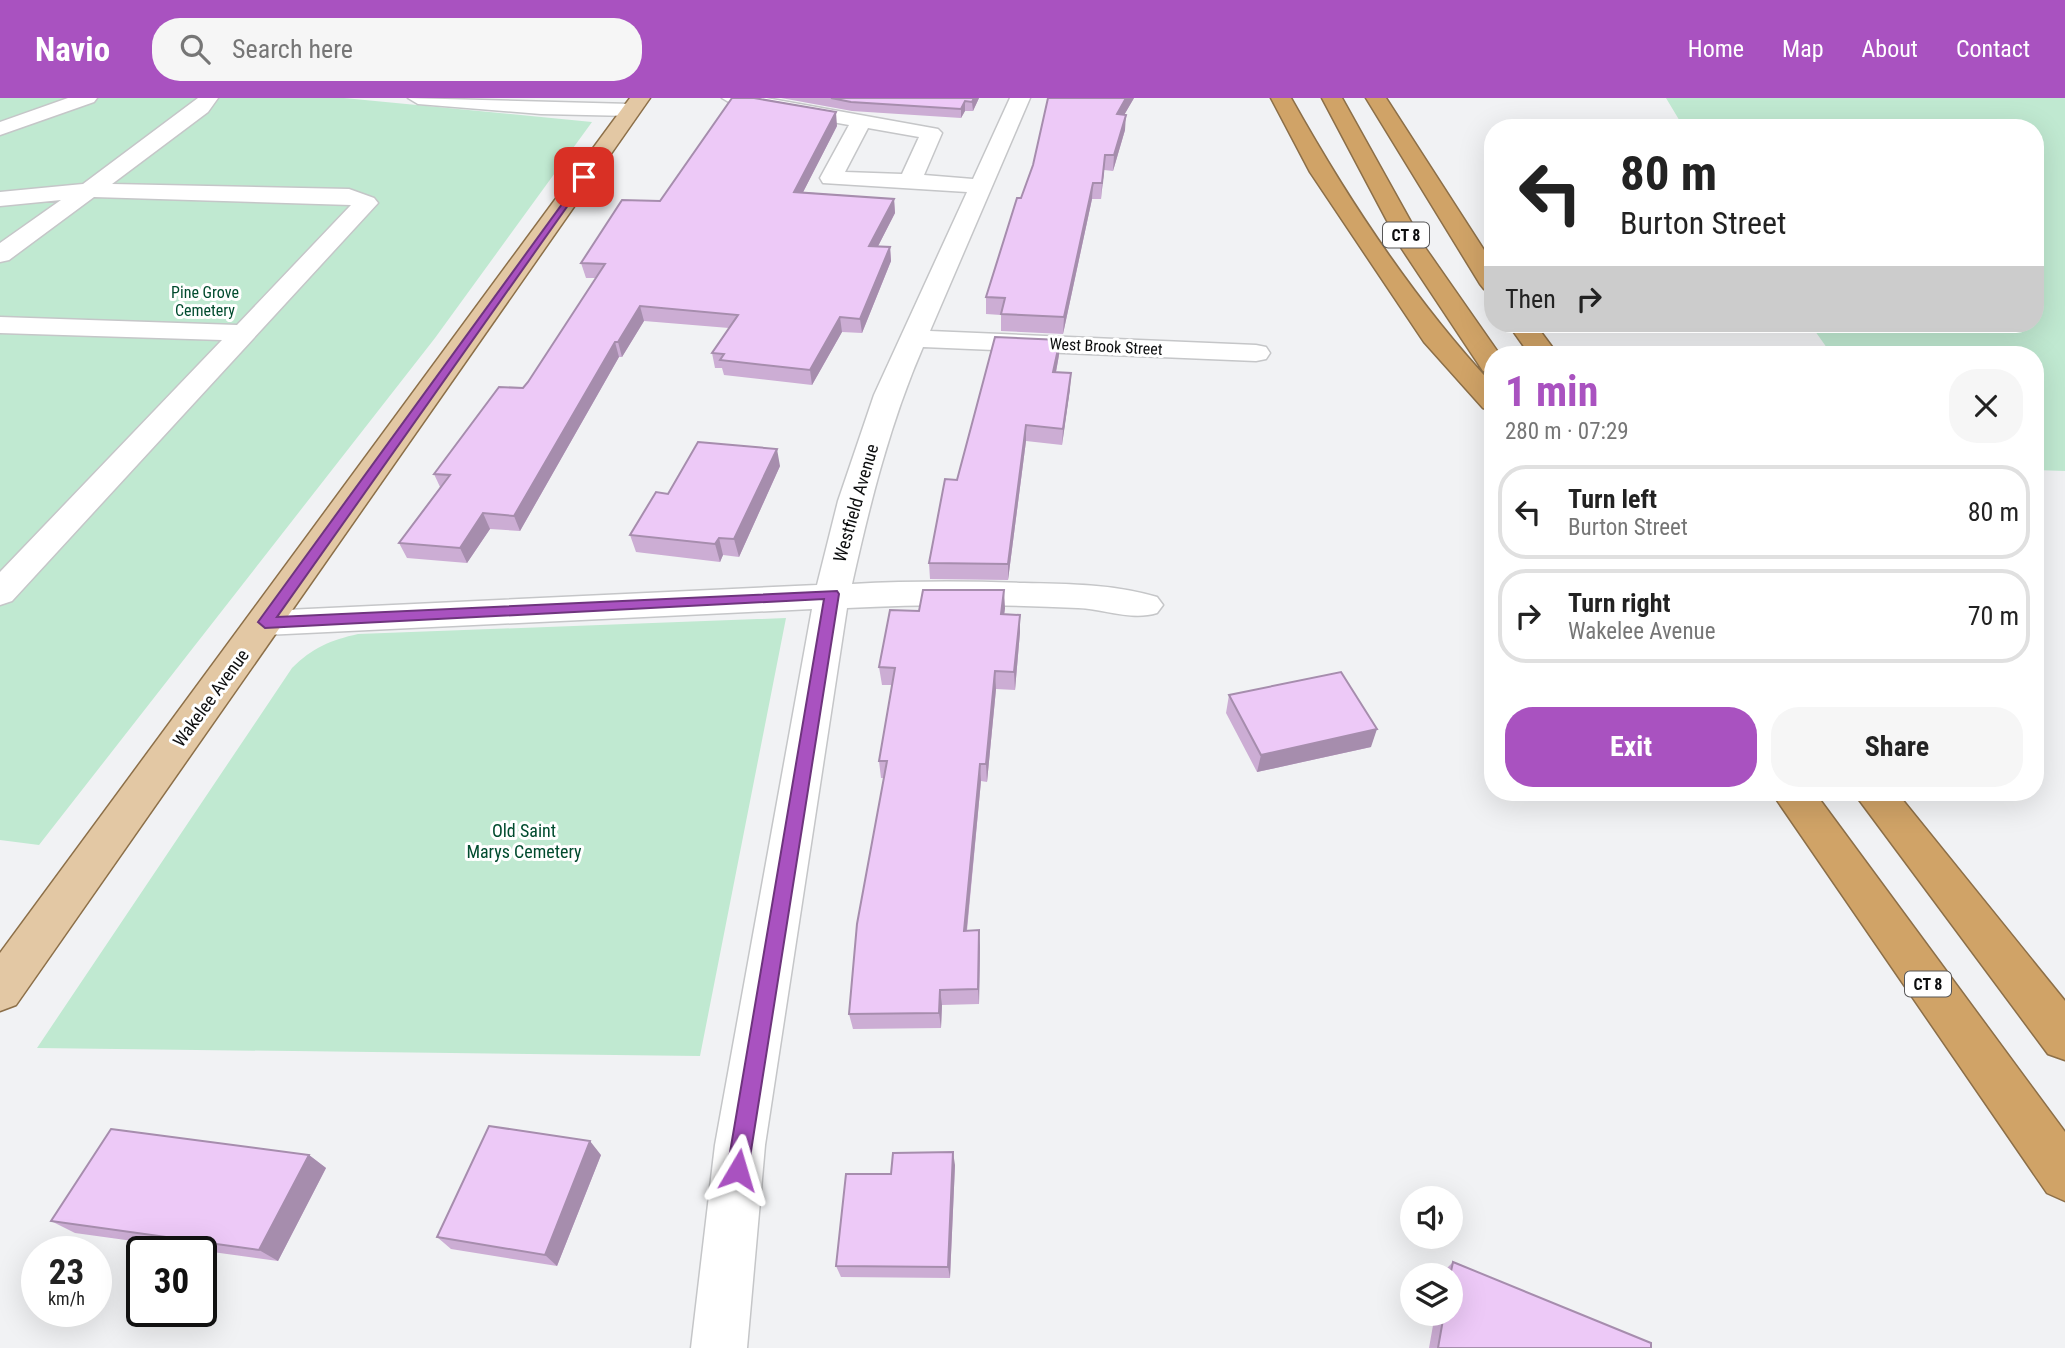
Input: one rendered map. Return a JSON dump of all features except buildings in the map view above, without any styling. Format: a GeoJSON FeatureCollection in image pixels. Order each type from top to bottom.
{"type":"FeatureCollection","features":[{"type":"Feature","properties":{"kind":"highway"},"geometry":{"type":"LineString","coordinates":[[1280,98],[1321,172],[1438,342],[1484,392]]}},
{"type":"Feature","properties":{"kind":"highway","name":"CT 8"},"geometry":{"type":"LineString","coordinates":[[1332,98],[1414,249],[1484,352]]}},
{"type":"Feature","properties":{"kind":"highway","name":"CT 8"},"geometry":{"type":"LineString","coordinates":[[1376,98],[1484,270]]}},
{"type":"Feature","properties":{"kind":"highway","name":"CT 8"},"geometry":{"type":"LineString","coordinates":[[1798,801],[2065,1175]]}},
{"type":"Feature","properties":{"kind":"highway"},"geometry":{"type":"LineString","coordinates":[[1880,801],[2065,1038]]}},
{"type":"Feature","properties":{"kind":"main road","name":"Wakelee Avenue"},"geometry":{"type":"LineString","coordinates":[[0,990],[636,104]]}},
{"type":"Feature","properties":{"kind":"street"},"geometry":{"type":"LineString","coordinates":[[0,129],[87,98]]}},
{"type":"Feature","properties":{"kind":"street"},"geometry":{"type":"LineString","coordinates":[[0,256],[201,108],[208,98]]}},
{"type":"Feature","properties":{"kind":"street"},"geometry":{"type":"LineString","coordinates":[[418,98],[541,108],[636,104]]}},
{"type":"Feature","properties":{"kind":"street"},"geometry":{"type":"LineString","coordinates":[[732,98],[931,133],[910,181]]}},
{"type":"Feature","properties":{"kind":"street","name":"Westfield Avenue"},"geometry":{"type":"LineString","coordinates":[[719,1348],[740,1145],[832,594],[854,501],[888,394],[1020,98]]}},
{"type":"Feature","properties":{"kind":"street"},"geometry":{"type":"LineString","coordinates":[[861,121],[831,178],[981,186]]}},
{"type":"Feature","properties":{"kind":"street"},"geometry":{"type":"LineString","coordinates":[[0,199],[90,190],[349,196],[366,203],[0,593]]}},
{"type":"Feature","properties":{"kind":"street"},"geometry":{"type":"LineString","coordinates":[[0,325],[244,333]]}},
{"type":"Feature","properties":{"kind":"street","name":"West Brook Street"},"geometry":{"type":"LineString","coordinates":[[914,338],[1256,353]]}},
{"type":"Feature","properties":{"kind":"street"},"geometry":{"type":"LineString","coordinates":[[265,622],[832,594],[932,592],[1082,596],[1145,605]]}},
{"type":"Feature","properties":{"kind":"green space","name":"Pine Grove Cemetery"},"geometry":{"type":"Polygon","coordinates":[[[0,98],[344,98],[592,122],[435,338],[39,845],[0,840],[0,98]]]}},
{"type":"Feature","properties":{"kind":"green space"},"geometry":{"type":"Polygon","coordinates":[[[1666,98],[2065,98],[2065,471],[2044,470],[2044,346],[1826,346],[1816,333],[2044,333],[2044,119],[1679,119],[1666,98]]]}},
{"type":"Feature","properties":{"kind":"green space","name":"Old Saint Marys Cemetery"},"geometry":{"type":"Polygon","coordinates":[[[786,618],[700,1056],[37,1048],[292,668],[315,650],[358,634],[786,618]]]}},
{"type":"Feature","properties":{"kind":"route"},"geometry":{"type":"LineString","coordinates":[[584,177],[265,622],[832,594],[738,1170]]}}]}
